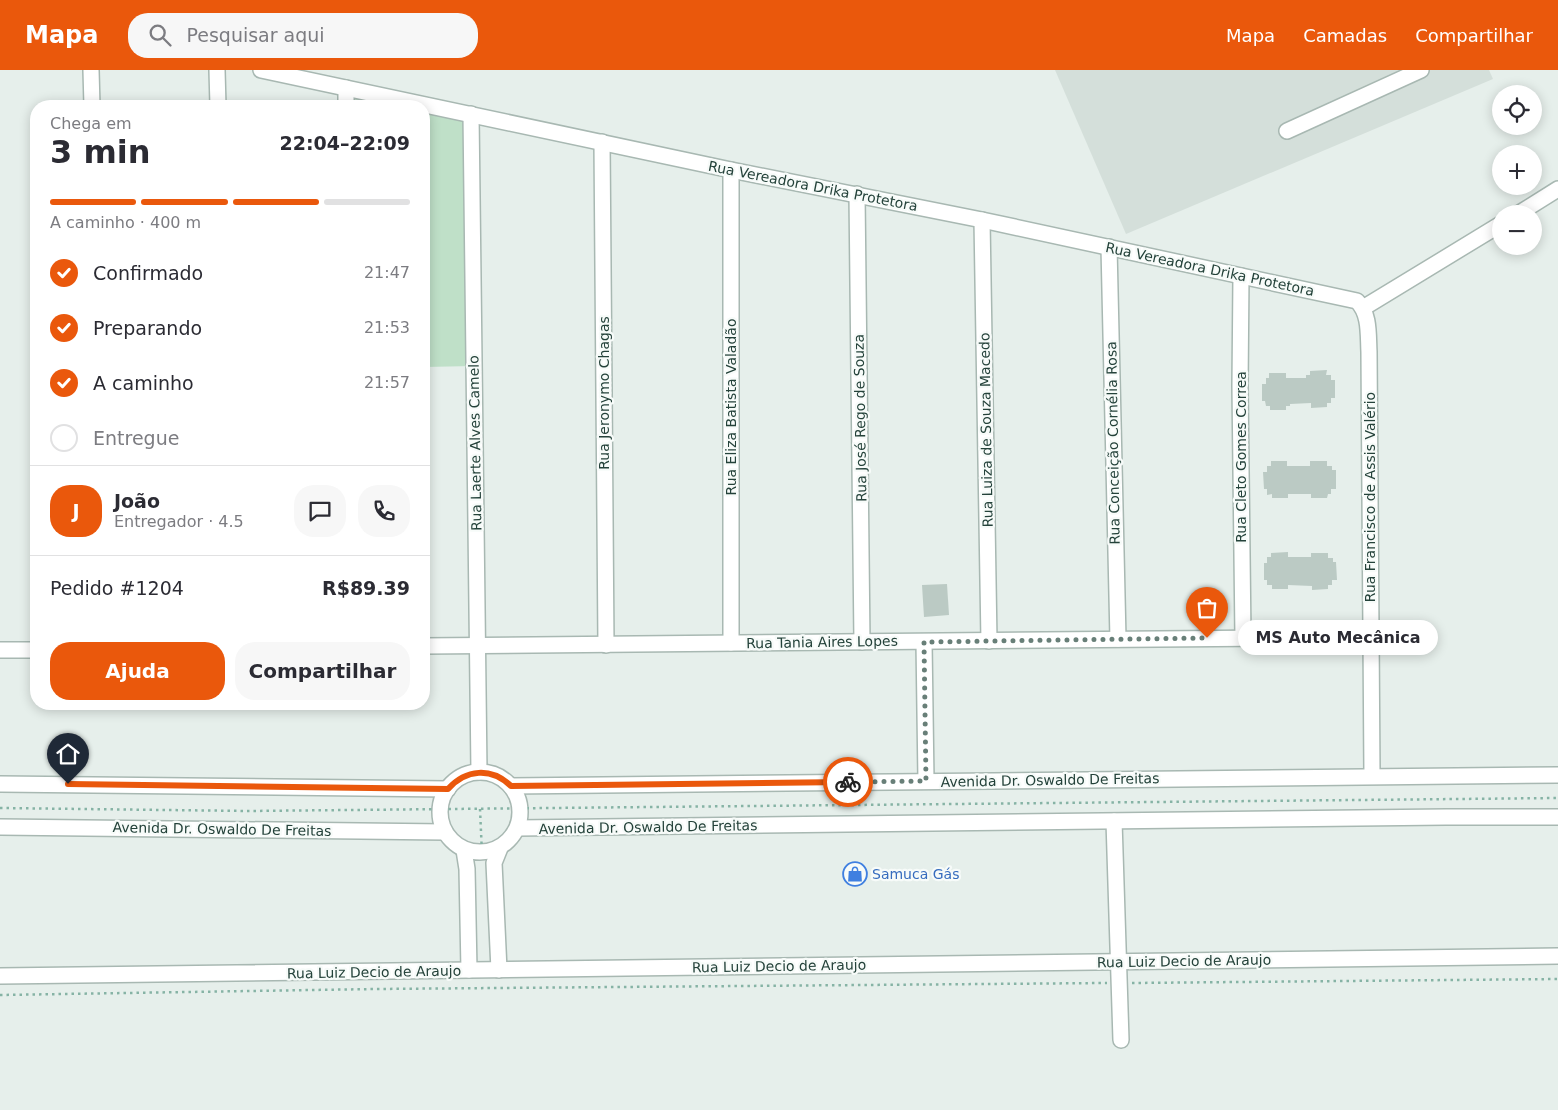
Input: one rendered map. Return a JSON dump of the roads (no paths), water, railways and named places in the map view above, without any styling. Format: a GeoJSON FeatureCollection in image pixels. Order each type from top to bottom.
{"type":"FeatureCollection","features":[{"type":"Feature","properties":{"kind":"street"},"geometry":{"type":"LineString","coordinates":[[91,70],[92,100]]}},
{"type":"Feature","properties":{"kind":"street"},"geometry":{"type":"LineString","coordinates":[[217,70],[218,100]]}},
{"type":"Feature","properties":{"kind":"street","name":"Rua Vereadora Drika Protetora"},"geometry":{"type":"LineString","coordinates":[[261,70],[404,100]]}},
{"type":"Feature","properties":{"kind":"street"},"geometry":{"type":"LineString","coordinates":[[1287,131],[1421,70]]}},
{"type":"Feature","properties":{"kind":"street"},"geometry":{"type":"LineString","coordinates":[[346,88],[346,100]]}},
{"type":"Feature","properties":{"kind":"street","name":"Rua Vereadora Drika Protetora"},"geometry":{"type":"LineString","coordinates":[[430,105],[731,170],[857,194],[1109,247],[1357,301],[1363,308]]}},
{"type":"Feature","properties":{"kind":"street","name":"Rua Laerte Alves Camelo"},"geometry":{"type":"LineString","coordinates":[[471,114],[479,772]]}},
{"type":"Feature","properties":{"kind":"street","name":"Rua Jeronymo Chagas"},"geometry":{"type":"LineString","coordinates":[[602,142],[606,645]]}},
{"type":"Feature","properties":{"kind":"street","name":"Rua Eliza Batista Valadão"},"geometry":{"type":"LineString","coordinates":[[731,170],[731,643]]}},
{"type":"Feature","properties":{"kind":"street"},"geometry":{"type":"LineString","coordinates":[[1532,205],[1558,189]]}},
{"type":"Feature","properties":{"kind":"street","name":"Rua José Rego de Souza"},"geometry":{"type":"LineString","coordinates":[[857,194],[862,642]]}},
{"type":"Feature","properties":{"kind":"street","name":"Rua Luiza de Souza Macedo"},"geometry":{"type":"LineString","coordinates":[[982,220],[990,641]]}},
{"type":"Feature","properties":{"kind":"street"},"geometry":{"type":"LineString","coordinates":[[1363,308],[1492,229]]}},
{"type":"Feature","properties":{"kind":"street","name":"Rua Conceição Cornélia Rosa"},"geometry":{"type":"LineString","coordinates":[[1109,247],[1118,639]]}},
{"type":"Feature","properties":{"kind":"street","name":"Rua Cleto Gomes Correa"},"geometry":{"type":"LineString","coordinates":[[1241,276],[1240,386],[1243,638]]}},
{"type":"Feature","properties":{"kind":"street","name":"Rua Francisco de Assis Valério"},"geometry":{"type":"LineString","coordinates":[[1363,308],[1366,316],[1369,352],[1372,776]]}},
{"type":"Feature","properties":{"kind":"street","name":"Rua Tania Aires Lopes"},"geometry":{"type":"LineString","coordinates":[[430,646],[1371,637]]}},
{"type":"Feature","properties":{"kind":"street"},"geometry":{"type":"LineString","coordinates":[[924,642],[926,781]]}},
{"type":"Feature","properties":{"kind":"street"},"geometry":{"type":"LineString","coordinates":[[0,650],[30,650]]}},
{"type":"Feature","properties":{"kind":"street"},"geometry":{"type":"LineString","coordinates":[[479,772],[496,775],[511,786],[516,793],[520,808],[520,820],[518,828],[507,843],[500,848],[482,853],[464,850],[450,839],[441,823],[440,809],[443,797],[448,789],[461,777],[479,772]]}},
{"type":"Feature","properties":{"kind":"street","name":"Avenida Dr. Oswaldo De Freitas"},"geometry":{"type":"LineString","coordinates":[[511,786],[1558,775]]}},
{"type":"Feature","properties":{"kind":"street"},"geometry":{"type":"LineString","coordinates":[[0,784],[448,789]]}},
{"type":"Feature","properties":{"kind":"street","name":"Avenida Dr. Oswaldo De Freitas"},"geometry":{"type":"LineString","coordinates":[[518,828],[1446,816],[1558,817]]}},
{"type":"Feature","properties":{"kind":"street"},"geometry":{"type":"LineString","coordinates":[[1114,821],[1121,1040]]}},
{"type":"Feature","properties":{"kind":"street","name":"Avenida Dr. Oswaldo De Freitas"},"geometry":{"type":"LineString","coordinates":[[0,827],[445,832]]}},
{"type":"Feature","properties":{"kind":"street"},"geometry":{"type":"LineString","coordinates":[[499,970],[494,863],[500,848]]}},
{"type":"Feature","properties":{"kind":"street"},"geometry":{"type":"LineString","coordinates":[[464,850],[467,869],[469,970]]}},
{"type":"Feature","properties":{"kind":"street","name":"Rua Luiz Decio de Araujo"},"geometry":{"type":"LineString","coordinates":[[0,976],[1558,956]]}},
{"type":"Feature","properties":{"kind":"place","name":"MS Auto Mecânica"},"geometry":{"type":"Point","coordinates":[1207,638]}},
{"type":"Feature","properties":{"kind":"place","name":"Samuca Gás"},"geometry":{"type":"Point","coordinates":[855,874]}}]}
